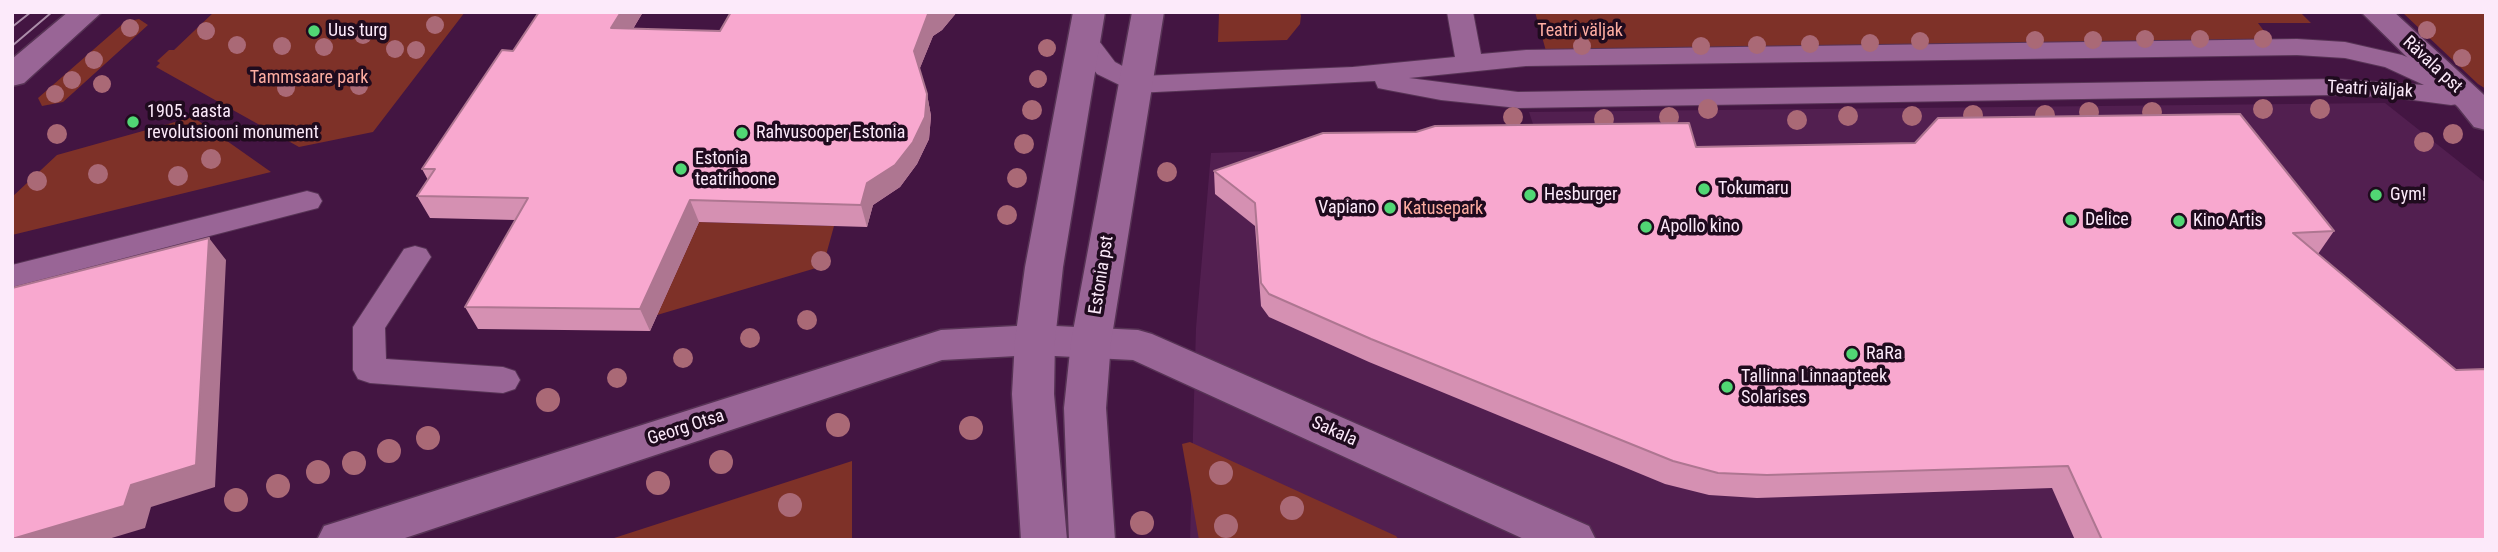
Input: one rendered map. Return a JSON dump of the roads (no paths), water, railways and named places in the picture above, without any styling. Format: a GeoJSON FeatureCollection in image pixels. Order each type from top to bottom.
{"type":"FeatureCollection","features":[{"type":"Feature","properties":{"kind":"main road"},"geometry":{"type":"LineString","coordinates":[[12,76],[87,12]]}},
{"type":"Feature","properties":{"kind":"main road","name":"Estonia pst"},"geometry":{"type":"LineString","coordinates":[[1092,540],[1085,408],[1091,342],[1148,12]]}},
{"type":"Feature","properties":{"kind":"main road","name":"Rävala pst"},"geometry":{"type":"LineString","coordinates":[[2376,12],[2480,108]]}},
{"type":"Feature","properties":{"kind":"main road"},"geometry":{"type":"LineString","coordinates":[[1044,540],[1032,394],[1035,340],[1044,267],[1086,26]]}},
{"type":"Feature","properties":{"kind":"main road","name":"Georg Otsa"},"geometry":{"type":"LineString","coordinates":[[340,540],[386,532],[941,345],[1035,340],[1091,342]]}},
{"type":"Feature","properties":{"kind":"main road","name":"Sakala"},"geometry":{"type":"LineString","coordinates":[[1091,342],[1138,345],[1573,540]]}},
{"type":"Feature","properties":{"kind":"lane"},"geometry":{"type":"LineString","coordinates":[[1460,12],[1469,64]]}},
{"type":"Feature","properties":{"kind":"lane"},"geometry":{"type":"LineString","coordinates":[[1086,26],[1106,68],[1136,85]]}},
{"type":"Feature","properties":{"kind":"lane","name":"Teatri väljak"},"geometry":{"type":"LineString","coordinates":[[1136,85],[1353,75],[1526,58],[2297,47],[2345,50],[2393,61],[2421,72],[2480,108]]}},
{"type":"Feature","properties":{"kind":"lane","name":"Teatri väljak"},"geometry":{"type":"LineString","coordinates":[[1353,75],[1441,92],[1518,100],[2334,87],[2390,89],[2480,108]]}},
{"type":"Feature","properties":{"kind":"lane"},"geometry":{"type":"LineString","coordinates":[[12,276],[307,201]]}},
{"type":"Feature","properties":{"kind":"lane"},"geometry":{"type":"LineString","coordinates":[[415,257],[369,327],[370,370],[503,380]]}},
{"type":"Feature","properties":{"kind":"tram line"},"geometry":{"type":"LineString","coordinates":[[12,27],[31,12]]}},
{"type":"Feature","properties":{"kind":"tram line"},"geometry":{"type":"LineString","coordinates":[[12,46],[52,12]]}},
{"type":"Feature","properties":{"kind":"place","name":"Uus turg"},"geometry":{"type":"Point","coordinates":[314,31]}},
{"type":"Feature","properties":{"kind":"place","name":"1905. aasta revolutsiooni monument"},"geometry":{"type":"Point","coordinates":[133,122]}},
{"type":"Feature","properties":{"kind":"place","name":"Rahvusooper Estonia"},"geometry":{"type":"Point","coordinates":[742,133]}},
{"type":"Feature","properties":{"kind":"place","name":"Estonia teatrihoone"},"geometry":{"type":"Point","coordinates":[681,169]}},
{"type":"Feature","properties":{"kind":"place","name":"Tokumaru"},"geometry":{"type":"Point","coordinates":[1704,189]}},
{"type":"Feature","properties":{"kind":"place","name":"Hesburger"},"geometry":{"type":"Point","coordinates":[1530,195]}},
{"type":"Feature","properties":{"kind":"place","name":"Gym!"},"geometry":{"type":"Point","coordinates":[2376,195]}},
{"type":"Feature","properties":{"kind":"place","name":"Vapiano"},"geometry":{"type":"Point","coordinates":[1390,208]}},
{"type":"Feature","properties":{"kind":"place","name":"Delice"},"geometry":{"type":"Point","coordinates":[2071,220]}},
{"type":"Feature","properties":{"kind":"place","name":"Kino Artis"},"geometry":{"type":"Point","coordinates":[2179,221]}},
{"type":"Feature","properties":{"kind":"place","name":"Apollo kino"},"geometry":{"type":"Point","coordinates":[1646,227]}},
{"type":"Feature","properties":{"kind":"place","name":"RaRa"},"geometry":{"type":"Point","coordinates":[1852,354]}},
{"type":"Feature","properties":{"kind":"place","name":"Tallinna Linnaapteek Solarises"},"geometry":{"type":"Point","coordinates":[1727,387]}},
{"type":"Feature","properties":{"kind":"park label","name":"Tammsaare park"},"geometry":{"type":"Point","coordinates":[309,78]}},
{"type":"Feature","properties":{"kind":"park label","name":"Katusepark"},"geometry":{"type":"Point","coordinates":[1443,209]}}]}
